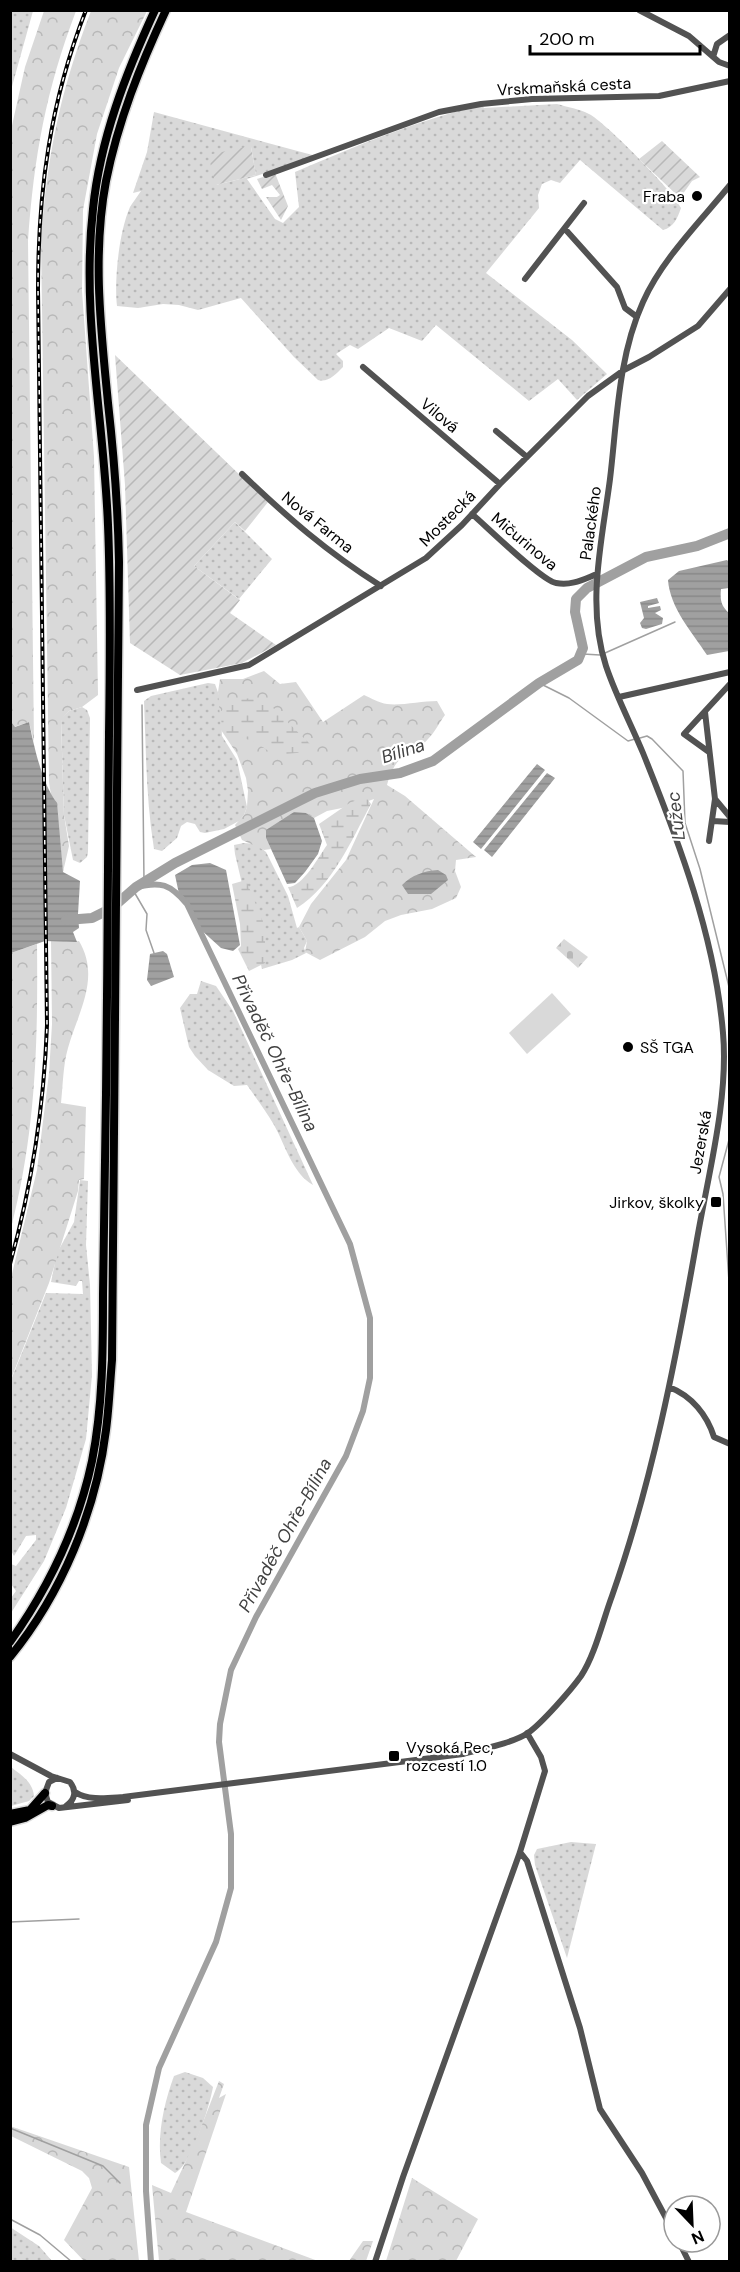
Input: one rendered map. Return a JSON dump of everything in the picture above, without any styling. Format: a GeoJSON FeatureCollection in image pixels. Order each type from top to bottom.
{"type":"FeatureCollection","features":[{"type":"Feature","properties":{"kind":"highway"},"geometry":{"type":"LineString","coordinates":[[10,1642],[51,1577],[70,1535],[86,1482],[97,1430],[102,1360],[109,883],[109,561],[104,456],[89,297],[92,211],[103,154],[117,103],[135,54],[155,10]]}},
{"type":"Feature","properties":{"kind":"highway"},"geometry":{"type":"LineString","coordinates":[[10,1657],[40,1615],[59,1582],[78,1539],[95,1485],[106,1430],[112,1360],[118,519],[101,326],[99,266],[102,212],[112,156],[126,106],[144,57],[166,10]]}},
{"type":"Feature","properties":{"kind":"highway"},"geometry":{"type":"LineString","coordinates":[[10,1814],[30,1810],[46,1789]]}},
{"type":"Feature","properties":{"kind":"highway"},"geometry":{"type":"LineString","coordinates":[[10,1822],[25,1818],[48,1805],[52,1806]]}},
{"type":"Feature","properties":{"kind":"street"},"geometry":{"type":"LineString","coordinates":[[639,10],[689,36],[713,57],[729,66]]}},
{"type":"Feature","properties":{"kind":"street"},"geometry":{"type":"LineString","coordinates":[[713,57],[717,44],[729,35]]}},
{"type":"Feature","properties":{"kind":"street","name":"Vrskmaňská cesta"},"geometry":{"type":"LineString","coordinates":[[266,175],[439,112],[481,104],[532,99],[658,96],[729,81]]}},
{"type":"Feature","properties":{"kind":"street","name":"Palackého"},"geometry":{"type":"LineString","coordinates":[[689,880],[665,808],[603,654],[596,618],[595,587],[624,370],[637,317],[645,296],[661,270],[729,185]]}},
{"type":"Feature","properties":{"kind":"street"},"geometry":{"type":"LineString","coordinates":[[525,279],[584,203]]}},
{"type":"Feature","properties":{"kind":"street"},"geometry":{"type":"LineString","coordinates":[[565,229],[617,287],[626,308],[637,317]]}},
{"type":"Feature","properties":{"kind":"street","name":"Mostecká"},"geometry":{"type":"LineString","coordinates":[[137,690],[249,665],[426,558],[588,396],[624,370],[658,352],[698,326],[729,289]]}},
{"type":"Feature","properties":{"kind":"street","name":"Vilová"},"geometry":{"type":"LineString","coordinates":[[363,367],[500,484]]}},
{"type":"Feature","properties":{"kind":"street"},"geometry":{"type":"LineString","coordinates":[[496,431],[527,457]]}},
{"type":"Feature","properties":{"kind":"street","name":"Nová Farma"},"geometry":{"type":"LineString","coordinates":[[242,474],[308,535],[381,586]]}},
{"type":"Feature","properties":{"kind":"street","name":"Mičurinova"},"geometry":{"type":"LineString","coordinates":[[472,514],[502,542],[554,583],[575,583],[597,574]]}},
{"type":"Feature","properties":{"kind":"street"},"geometry":{"type":"LineString","coordinates":[[619,697],[729,672]]}},
{"type":"Feature","properties":{"kind":"street"},"geometry":{"type":"LineString","coordinates":[[717,676],[720,692]]}},
{"type":"Feature","properties":{"kind":"street"},"geometry":{"type":"LineString","coordinates":[[709,752],[684,734],[729,684]]}},
{"type":"Feature","properties":{"kind":"street"},"geometry":{"type":"LineString","coordinates":[[705,712],[715,799],[709,841]]}},
{"type":"Feature","properties":{"kind":"street"},"geometry":{"type":"LineString","coordinates":[[715,799],[729,817]]}},
{"type":"Feature","properties":{"kind":"street"},"geometry":{"type":"LineString","coordinates":[[713,821],[729,822]]}},
{"type":"Feature","properties":{"kind":"street","name":"Jezerská"},"geometry":{"type":"LineString","coordinates":[[527,1733],[584,1672],[628,1550],[665,1410],[684,1318],[718,1121],[724,1064],[724,1037],[719,998],[689,880]]}},
{"type":"Feature","properties":{"kind":"street"},"geometry":{"type":"LineString","coordinates":[[669,1387],[690,1398],[711,1426],[714,1437],[729,1444]]}},
{"type":"Feature","properties":{"kind":"street"},"geometry":{"type":"LineString","coordinates":[[10,1754],[33,1767],[70,1782],[79,1795],[102,1798],[463,1754],[486,1749],[527,1733],[541,1756],[545,1771],[520,1852],[403,2177],[375,2262]]}},
{"type":"Feature","properties":{"kind":"street"},"geometry":{"type":"LineString","coordinates":[[33,1767],[44,1778],[46,1798],[52,1806],[59,1808],[108,1803],[172,1791]]}},
{"type":"Feature","properties":{"kind":"street"},"geometry":{"type":"LineString","coordinates":[[46,1789],[57,1778]]}},
{"type":"Feature","properties":{"kind":"street"},"geometry":{"type":"LineString","coordinates":[[66,1806],[73,1799],[75,1792]]}},
{"type":"Feature","properties":{"kind":"street"},"geometry":{"type":"LineString","coordinates":[[520,1852],[527,1862],[557,1950],[580,2028],[600,2109],[642,2173],[662,2210]]}},
{"type":"Feature","properties":{"kind":"green space"},"geometry":{"type":"Polygon","coordinates":[[[10,11],[33,11],[11,90],[10,11]]]}},
{"type":"Feature","properties":{"kind":"green space"},"geometry":{"type":"Polygon","coordinates":[[[44,11],[76,11],[57,68],[43,124],[34,180],[28,241],[34,742],[29,722],[14,727],[11,722],[11,130],[25,67],[44,11]]]}},
{"type":"Feature","properties":{"kind":"green space"},"geometry":{"type":"Polygon","coordinates":[[[91,11],[147,11],[119,68],[97,134],[83,210],[82,291],[94,457],[98,695],[82,707],[69,711],[61,720],[64,815],[69,846],[63,872],[49,782],[41,241],[47,180],[57,124],[71,69],[91,11]]]}},
{"type":"Feature","properties":{"kind":"green space"},"geometry":{"type":"Polygon","coordinates":[[[557,104],[589,114],[638,158],[681,208],[675,222],[663,230],[580,160],[560,183],[551,180],[542,184],[538,195],[539,208],[486,273],[572,340],[607,374],[577,400],[558,379],[529,401],[436,325],[422,341],[389,328],[358,349],[350,345],[336,354],[343,361],[343,367],[332,377],[322,381],[318,380],[294,357],[241,298],[198,310],[163,304],[138,308],[117,306],[120,242],[130,207],[141,191],[133,193],[147,152],[154,112],[316,156],[247,179],[275,219],[283,223],[299,207],[295,172],[410,126],[482,105],[484,108],[557,104]],[[251,147],[216,185],[256,175],[251,147]]]}},
{"type":"Feature","properties":{"kind":"green space"},"geometry":{"type":"Polygon","coordinates":[[[662,141],[700,177],[692,181],[680,198],[639,159],[662,141]]]}},
{"type":"Feature","properties":{"kind":"green space"},"geometry":{"type":"Polygon","coordinates":[[[251,147],[256,175],[216,185],[208,155],[251,147]]]}},
{"type":"Feature","properties":{"kind":"green space"},"geometry":{"type":"Polygon","coordinates":[[[275,173],[288,206],[281,220],[266,197],[280,195],[272,185],[262,189],[257,179],[275,173]]]}},
{"type":"Feature","properties":{"kind":"green space"},"geometry":{"type":"Polygon","coordinates":[[[115,355],[268,502],[245,531],[235,522],[194,566],[240,600],[230,613],[276,645],[242,663],[180,675],[130,643],[125,485],[115,355]]]}},
{"type":"Feature","properties":{"kind":"green space"},"geometry":{"type":"Polygon","coordinates":[[[235,522],[272,559],[239,599],[194,566],[235,522]]]}},
{"type":"Feature","properties":{"kind":"green space"},"geometry":{"type":"Polygon","coordinates":[[[264,671],[280,684],[296,682],[323,722],[364,695],[381,703],[392,704],[437,701],[445,715],[421,746],[399,760],[387,785],[405,796],[476,857],[456,860],[455,871],[461,887],[456,898],[432,909],[401,915],[385,921],[365,937],[320,960],[305,952],[307,941],[299,927],[311,904],[346,860],[374,799],[327,811],[314,818],[306,813],[266,838],[271,849],[264,850],[242,840],[235,825],[244,815],[247,807],[246,778],[237,754],[221,730],[218,692],[220,679],[243,679],[264,671]]]}},
{"type":"Feature","properties":{"kind":"green space"},"geometry":{"type":"Polygon","coordinates":[[[208,683],[215,684],[220,698],[222,736],[237,760],[247,807],[239,821],[224,829],[205,833],[200,832],[195,824],[187,822],[181,826],[177,838],[162,851],[154,849],[148,794],[144,701],[151,696],[208,683]]]}},
{"type":"Feature","properties":{"kind":"green space"},"geometry":{"type":"Polygon","coordinates":[[[254,698],[265,700],[311,745],[307,752],[275,755],[253,741],[225,733],[221,716],[226,705],[237,700],[254,698]]]}},
{"type":"Feature","properties":{"kind":"green space"},"geometry":{"type":"Polygon","coordinates":[[[82,707],[87,710],[90,718],[88,852],[87,857],[80,863],[73,860],[64,815],[61,719],[69,711],[82,707]]]}},
{"type":"Feature","properties":{"kind":"green space"},"geometry":{"type":"Polygon","coordinates":[[[365,796],[371,804],[340,861],[321,887],[297,908],[288,887],[294,886],[305,877],[327,845],[319,824],[348,804],[365,796]]]}},
{"type":"Feature","properties":{"kind":"green space"},"geometry":{"type":"Polygon","coordinates":[[[256,844],[266,852],[288,896],[297,928],[299,927],[307,941],[304,948],[306,953],[262,969],[235,854],[234,845],[256,844]]]}},
{"type":"Feature","properties":{"kind":"green space"},"geometry":{"type":"Polygon","coordinates":[[[246,880],[265,927],[265,963],[249,971],[238,949],[241,946],[240,924],[232,884],[246,880]]]}},
{"type":"Feature","properties":{"kind":"green space"},"geometry":{"type":"Polygon","coordinates":[[[564,939],[588,957],[578,968],[556,948],[564,939]]]}},
{"type":"Feature","properties":{"kind":"green space"},"geometry":{"type":"Polygon","coordinates":[[[51,940],[79,941],[88,968],[88,982],[82,1008],[66,1055],[61,1103],[86,1107],[84,1179],[79,1180],[78,1191],[49,1283],[11,1379],[11,1278],[37,1170],[49,1073],[52,1024],[51,940]]]}},
{"type":"Feature","properties":{"kind":"green space"},"geometry":{"type":"Polygon","coordinates":[[[37,944],[34,1087],[26,1157],[11,1228],[11,953],[37,944]]]}},
{"type":"Feature","properties":{"kind":"green space"},"geometry":{"type":"Polygon","coordinates":[[[201,981],[216,986],[233,1011],[313,1185],[294,1166],[274,1125],[247,1085],[234,1086],[208,1070],[189,1047],[180,1008],[190,994],[197,994],[201,981]]]}},
{"type":"Feature","properties":{"kind":"green space"},"geometry":{"type":"Polygon","coordinates":[[[552,993],[571,1014],[527,1054],[509,1033],[552,993]]]}},
{"type":"Feature","properties":{"kind":"green space"},"geometry":{"type":"Polygon","coordinates":[[[80,1180],[88,1181],[86,1245],[90,1285],[92,1375],[86,1439],[66,1508],[44,1561],[11,1613],[11,1598],[16,1591],[11,1584],[11,1564],[16,1566],[36,1540],[36,1535],[26,1536],[14,1556],[10,1549],[11,1380],[46,1293],[83,1294],[82,1281],[79,1281],[76,1286],[51,1282],[57,1253],[74,1222],[80,1180]]]}},
{"type":"Feature","properties":{"kind":"green space"},"geometry":{"type":"Polygon","coordinates":[[[11,1767],[29,1783],[34,1796],[29,1801],[11,1806],[11,1767]]]}},
{"type":"Feature","properties":{"kind":"green space"},"geometry":{"type":"Polygon","coordinates":[[[571,1842],[596,1844],[567,1958],[535,1865],[534,1855],[537,1849],[571,1842]]]}},
{"type":"Feature","properties":{"kind":"green space"},"geometry":{"type":"Polygon","coordinates":[[[185,2072],[203,2078],[213,2087],[204,2120],[193,2147],[181,2168],[175,2173],[161,2163],[161,2130],[164,2108],[174,2076],[185,2072]]]}},
{"type":"Feature","properties":{"kind":"green space"},"geometry":{"type":"Polygon","coordinates":[[[219,2081],[224,2084],[219,2098],[226,2094],[186,2212],[318,2261],[159,2261],[152,2185],[171,2193],[198,2135],[219,2081]]]}},
{"type":"Feature","properties":{"kind":"green space"},"geometry":{"type":"Polygon","coordinates":[[[10,2126],[129,2167],[139,2261],[84,2261],[64,2240],[92,2188],[89,2178],[82,2171],[11,2136],[10,2126]]]}},
{"type":"Feature","properties":{"kind":"green space"},"geometry":{"type":"Polygon","coordinates":[[[412,2178],[478,2219],[456,2261],[386,2261],[412,2178]]]}},
{"type":"Feature","properties":{"kind":"green space"},"geometry":{"type":"Polygon","coordinates":[[[10,2227],[39,2246],[52,2261],[11,2261],[10,2227]]]}},
{"type":"Feature","properties":{"kind":"green space"},"geometry":{"type":"Polygon","coordinates":[[[363,2241],[373,2241],[366,2261],[349,2261],[363,2241]]]}},
{"type":"Feature","properties":{"kind":"shaded area"},"geometry":{"type":"Polygon","coordinates":[[[727,560],[729,562],[729,588],[721,589],[721,596],[723,605],[729,613],[729,651],[707,655],[677,610],[668,580],[679,571],[727,560]]]}},
{"type":"Feature","properties":{"kind":"shaded area"},"geometry":{"type":"Polygon","coordinates":[[[657,598],[659,603],[648,606],[648,608],[660,606],[661,610],[655,613],[663,618],[662,624],[642,628],[640,623],[644,618],[640,602],[657,598]]]}},
{"type":"Feature","properties":{"kind":"shaded area"},"geometry":{"type":"Polygon","coordinates":[[[11,722],[15,727],[29,722],[43,775],[57,803],[63,872],[80,881],[79,928],[73,932],[77,942],[45,941],[11,953],[11,722]]]}},
{"type":"Feature","properties":{"kind":"shaded area"},"geometry":{"type":"Polygon","coordinates":[[[537,764],[545,770],[481,849],[473,842],[537,764]]]}},
{"type":"Feature","properties":{"kind":"shaded area"},"geometry":{"type":"Polygon","coordinates":[[[547,773],[555,778],[492,857],[484,850],[547,773]]]}},
{"type":"Feature","properties":{"kind":"shaded area"},"geometry":{"type":"Polygon","coordinates":[[[294,812],[306,813],[314,818],[322,841],[318,854],[305,872],[295,883],[287,884],[266,838],[266,830],[294,812]]]}},
{"type":"Feature","properties":{"kind":"shaded area"},"geometry":{"type":"Polygon","coordinates":[[[210,863],[226,870],[240,945],[233,951],[221,948],[199,928],[187,904],[179,894],[175,875],[192,865],[210,863]]]}},
{"type":"Feature","properties":{"kind":"shaded area"},"geometry":{"type":"Polygon","coordinates":[[[438,870],[446,875],[448,880],[431,894],[408,894],[402,885],[418,874],[438,870]]]}},
{"type":"Feature","properties":{"kind":"shaded area"},"geometry":{"type":"Polygon","coordinates":[[[163,951],[167,954],[174,977],[151,986],[147,980],[150,954],[163,951]]]}},
{"type":"Feature","properties":{"kind":"waterway","name":"Bílina"},"geometry":{"type":"LineString","coordinates":[[66,920],[92,918],[112,908],[136,887],[175,863],[315,793],[360,779],[400,773],[433,761],[539,683],[578,660],[583,648],[575,612],[576,599],[587,588],[646,557],[697,546],[730,533]]}},
{"type":"Feature","properties":{"kind":"waterway"},"geometry":{"type":"LineString","coordinates":[[605,653],[675,622]]}},
{"type":"Feature","properties":{"kind":"waterway"},"geometry":{"type":"LineString","coordinates":[[583,654],[600,655]]}},
{"type":"Feature","properties":{"kind":"waterway","name":"Lužec"},"geometry":{"type":"LineString","coordinates":[[539,683],[569,698],[628,741],[635,739]]}},
{"type":"Feature","properties":{"kind":"waterway"},"geometry":{"type":"LineString","coordinates":[[142,705],[144,881]]}},
{"type":"Feature","properties":{"kind":"waterway","name":"Lužec"},"geometry":{"type":"LineString","coordinates":[[640,738],[647,736],[652,739],[683,771],[685,823],[700,869],[730,991]]}},
{"type":"Feature","properties":{"kind":"waterway","name":"Přivaděč Ohře-Bílina"},"geometry":{"type":"LineString","coordinates":[[136,887],[159,884],[170,888],[187,904],[350,1244],[370,1318],[370,1378],[363,1411],[346,1456],[256,1617],[231,1670],[220,1724],[219,1742],[231,1834],[231,1888],[216,1942],[159,2068],[146,2125],[146,2191],[151,2262]]}},
{"type":"Feature","properties":{"kind":"waterway"},"geometry":{"type":"LineString","coordinates":[[133,890],[147,914],[146,930],[154,953]]}},
{"type":"Feature","properties":{"kind":"waterway","name":"Lužec"},"geometry":{"type":"LineString","coordinates":[[730,1136],[719,1177],[723,1194],[730,1296]]}},
{"type":"Feature","properties":{"kind":"waterway"},"geometry":{"type":"LineString","coordinates":[[10,1922],[79,1919]]}},
{"type":"Feature","properties":{"kind":"waterway"},"geometry":{"type":"LineString","coordinates":[[10,2128],[103,2166],[120,2183]]}},
{"type":"Feature","properties":{"kind":"waterway"},"geometry":{"type":"LineString","coordinates":[[10,2219],[40,2235],[72,2262]]}},
{"type":"Feature","properties":{"kind":"railway"},"geometry":{"type":"LineString","coordinates":[[10,1264],[25,1205],[36,1145],[47,1025],[38,289],[40,217],[48,147],[55,113],[63,79],[86,10]]}},
{"type":"Feature","properties":{"kind":"place","name":"Fraba"},"geometry":{"type":"Point","coordinates":[697,196]}},
{"type":"Feature","properties":{"kind":"place","name":"SŠ TGA"},"geometry":{"type":"Point","coordinates":[628,1047]}},
{"type":"Feature","properties":{"kind":"place","name":"Jirkov, školky"},"geometry":{"type":"Point","coordinates":[716,1202]}},
{"type":"Feature","properties":{"kind":"place","name":"Vysoká Pec, rozcestí 1.0"},"geometry":{"type":"Point","coordinates":[394,1756]}}]}
